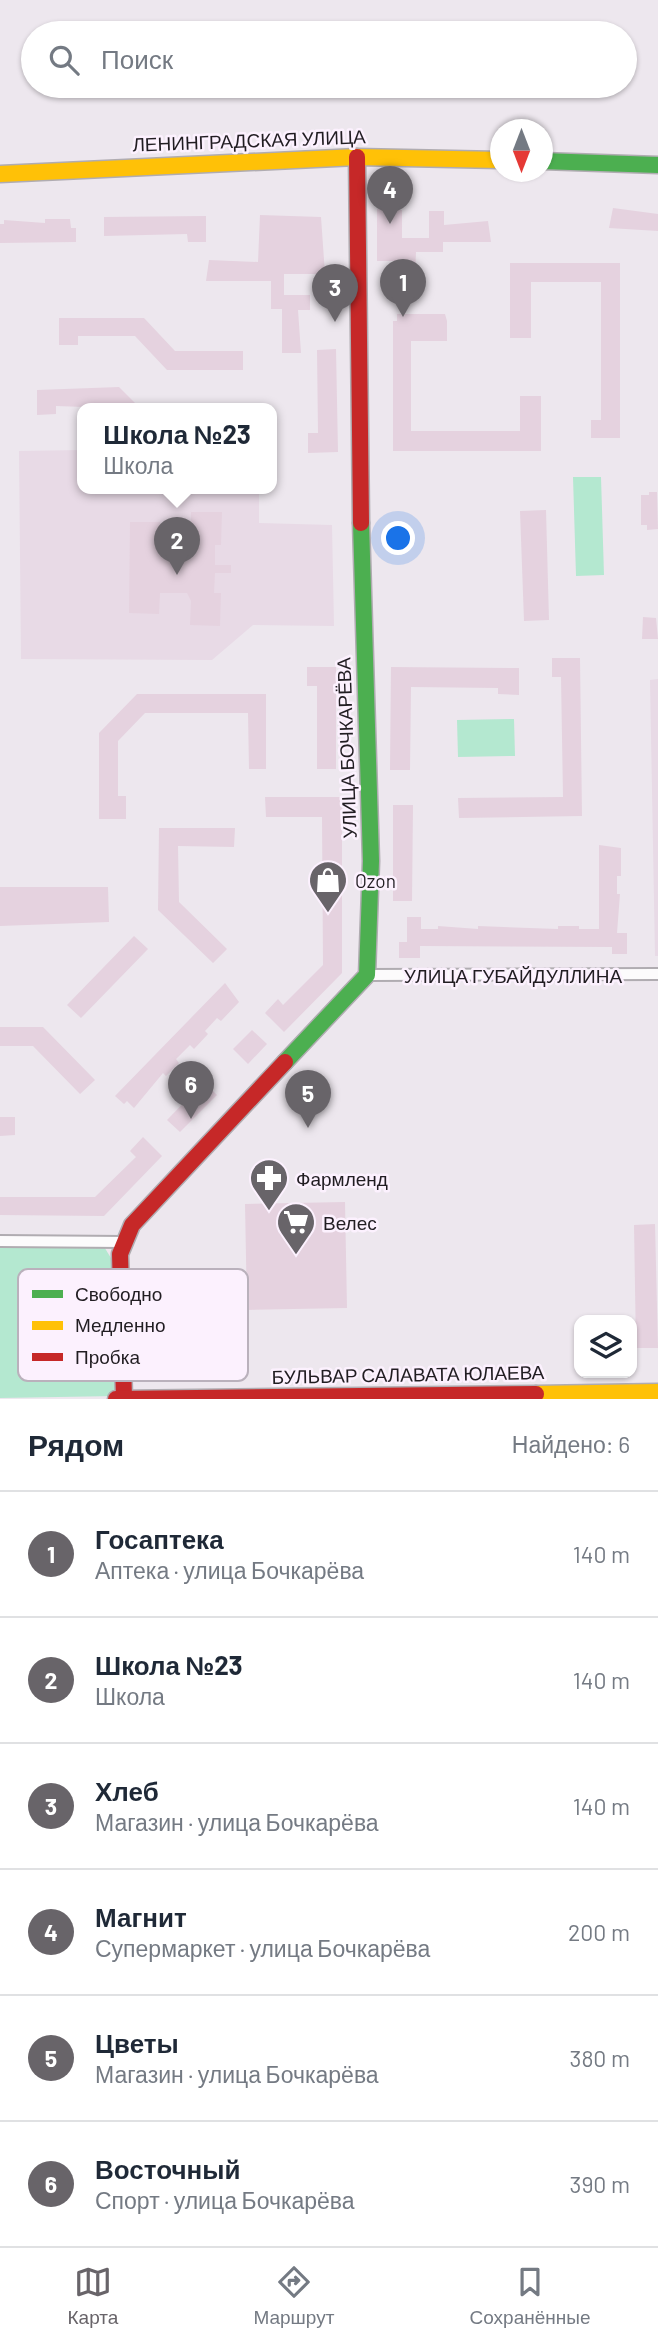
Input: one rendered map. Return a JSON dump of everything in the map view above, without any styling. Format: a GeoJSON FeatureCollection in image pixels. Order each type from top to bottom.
{"type":"FeatureCollection","features":[{"type":"Feature","properties":{"kind":"street","name":"ЛЕНИНГРАДСКАЯ УЛИЦА"},"geometry":{"type":"LineString","coordinates":[[0,174],[357,157],[490,160]]}},
{"type":"Feature","properties":{"kind":"street","name":"УЛИЦА БОЧКАРЁВА"},"geometry":{"type":"LineString","coordinates":[[357,157],[363,584],[371,861],[367,975]]}},
{"type":"Feature","properties":{"kind":"street"},"geometry":{"type":"LineString","coordinates":[[553,161],[658,165]]}},
{"type":"Feature","properties":{"kind":"street","name":"УЛИЦА ГУБАЙДУЛЛИНА"},"geometry":{"type":"LineString","coordinates":[[367,975],[658,974]]}},
{"type":"Feature","properties":{"kind":"street"},"geometry":{"type":"LineString","coordinates":[[123,1269],[123,1242],[132,1225],[367,975]]}},
{"type":"Feature","properties":{"kind":"street"},"geometry":{"type":"LineString","coordinates":[[0,1241],[123,1242]]}},
{"type":"Feature","properties":{"kind":"street","name":"БУЛЬВАР САЛАВАТА ЮЛАЕВА"},"geometry":{"type":"LineString","coordinates":[[116,1399],[494,1397],[658,1392]]}},
{"type":"Feature","properties":{"kind":"shaded area"},"geometry":{"type":"Polygon","coordinates":[[[77,450],[77,494],[259,494],[259,523],[332,525],[334,626],[253,625],[212,660],[21,659],[19,451],[77,450]]]}},
{"type":"Feature","properties":{"kind":"shaded area"},"geometry":{"type":"Polygon","coordinates":[[[658,679],[658,956],[655,956],[650,680],[658,679]]]}},
{"type":"Feature","properties":{"kind":"green space"},"geometry":{"type":"Polygon","coordinates":[[[573,477],[601,477],[604,575],[576,576],[573,477]]]}},
{"type":"Feature","properties":{"kind":"green space"},"geometry":{"type":"Polygon","coordinates":[[[514,719],[515,756],[458,757],[457,720],[514,719]]]}},
{"type":"Feature","properties":{"kind":"green space"},"geometry":{"type":"Polygon","coordinates":[[[103,1245],[114,1263],[114,1269],[18,1269],[18,1381],[116,1381],[116,1396],[0,1398],[0,1246],[103,1245]]]}},
{"type":"Feature","properties":{"kind":"building"},"geometry":{"type":"Polygon","coordinates":[[[613,208],[658,214],[658,231],[609,228],[613,208]]]}},
{"type":"Feature","properties":{"kind":"building"},"geometry":{"type":"Polygon","coordinates":[[[377,209],[402,210],[402,238],[429,238],[429,211],[444,211],[444,225],[488,221],[491,242],[443,242],[443,252],[416,252],[415,277],[401,277],[401,261],[377,261],[377,209]]]}},
{"type":"Feature","properties":{"kind":"building"},"geometry":{"type":"Polygon","coordinates":[[[260,215],[321,217],[325,274],[284,274],[284,295],[310,295],[310,310],[298,310],[301,353],[282,353],[282,309],[271,309],[271,281],[206,281],[209,260],[258,262],[260,215]]]}},
{"type":"Feature","properties":{"kind":"building"},"geometry":{"type":"Polygon","coordinates":[[[206,216],[206,242],[188,242],[187,234],[104,236],[104,217],[206,216]]]}},
{"type":"Feature","properties":{"kind":"building"},"geometry":{"type":"Polygon","coordinates":[[[45,219],[70,219],[71,228],[76,228],[76,242],[0,243],[0,224],[4,224],[4,220],[45,223],[45,219]]]}},
{"type":"Feature","properties":{"kind":"building"},"geometry":{"type":"Polygon","coordinates":[[[510,263],[620,263],[620,438],[591,438],[591,420],[601,420],[601,282],[531,282],[531,338],[510,338],[510,263]]]}},
{"type":"Feature","properties":{"kind":"building"},"geometry":{"type":"Polygon","coordinates":[[[397,314],[445,314],[447,321],[447,341],[411,341],[411,431],[520,431],[520,396],[541,396],[541,451],[393,451],[393,321],[397,321],[397,314]]]}},
{"type":"Feature","properties":{"kind":"building"},"geometry":{"type":"Polygon","coordinates":[[[59,318],[144,318],[175,351],[243,351],[243,370],[167,370],[135,336],[78,336],[78,345],[59,345],[59,318]]]}},
{"type":"Feature","properties":{"kind":"building"},"geometry":{"type":"Polygon","coordinates":[[[336,349],[338,452],[308,453],[308,433],[318,433],[317,350],[336,349]]]}},
{"type":"Feature","properties":{"kind":"building"},"geometry":{"type":"Polygon","coordinates":[[[119,387],[135,403],[77,403],[77,407],[56,406],[56,414],[37,415],[37,390],[119,387]]]}},
{"type":"Feature","properties":{"kind":"building"},"geometry":{"type":"Polygon","coordinates":[[[649,492],[657,492],[658,529],[647,530],[647,525],[641,525],[641,495],[649,495],[649,492]]]}},
{"type":"Feature","properties":{"kind":"building"},"geometry":{"type":"Polygon","coordinates":[[[546,510],[549,620],[524,621],[520,511],[546,510]]]}},
{"type":"Feature","properties":{"kind":"building"},"geometry":{"type":"Polygon","coordinates":[[[191,512],[222,512],[221,545],[215,545],[215,565],[231,565],[231,573],[215,573],[214,593],[221,593],[220,626],[190,625],[191,601],[187,593],[160,593],[159,614],[129,613],[130,522],[160,522],[160,543],[191,544],[191,512]]]}},
{"type":"Feature","properties":{"kind":"building"},"geometry":{"type":"Polygon","coordinates":[[[643,617],[656,618],[658,639],[642,639],[643,617]]]}},
{"type":"Feature","properties":{"kind":"building"},"geometry":{"type":"Polygon","coordinates":[[[552,658],[580,658],[582,816],[459,818],[458,798],[563,797],[561,677],[552,677],[552,658]]]}},
{"type":"Feature","properties":{"kind":"building"},"geometry":{"type":"Polygon","coordinates":[[[307,667],[336,667],[336,769],[317,769],[317,686],[307,686],[307,667]]]}},
{"type":"Feature","properties":{"kind":"building"},"geometry":{"type":"Polygon","coordinates":[[[391,667],[519,668],[519,695],[498,694],[498,688],[411,687],[410,770],[390,770],[391,667]]]}},
{"type":"Feature","properties":{"kind":"building"},"geometry":{"type":"Polygon","coordinates":[[[137,694],[266,694],[266,769],[249,769],[248,713],[145,713],[118,741],[118,796],[126,796],[126,819],[99,819],[99,733],[137,694]]]}},
{"type":"Feature","properties":{"kind":"building"},"geometry":{"type":"Polygon","coordinates":[[[265,797],[342,797],[342,973],[284,1032],[265,1013],[278,999],[283,1005],[323,965],[322,817],[266,817],[265,797]]]}},
{"type":"Feature","properties":{"kind":"building"},"geometry":{"type":"Polygon","coordinates":[[[393,805],[413,805],[412,901],[393,901],[393,805]]]}},
{"type":"Feature","properties":{"kind":"building"},"geometry":{"type":"Polygon","coordinates":[[[159,828],[235,828],[234,847],[178,846],[179,902],[227,949],[213,963],[158,910],[159,828]]]}},
{"type":"Feature","properties":{"kind":"building"},"geometry":{"type":"Polygon","coordinates":[[[599,845],[621,848],[621,876],[617,876],[617,894],[620,894],[617,933],[627,933],[627,954],[612,954],[612,947],[420,946],[420,958],[399,958],[399,942],[407,942],[407,917],[421,917],[421,929],[438,929],[438,926],[558,929],[558,926],[579,926],[579,929],[599,929],[599,845]]]}},
{"type":"Feature","properties":{"kind":"building"},"geometry":{"type":"Polygon","coordinates":[[[0,887],[108,887],[109,922],[0,926],[0,887]]]}},
{"type":"Feature","properties":{"kind":"building"},"geometry":{"type":"Polygon","coordinates":[[[134,936],[148,949],[81,1018],[67,1005],[134,936]]]}},
{"type":"Feature","properties":{"kind":"building"},"geometry":{"type":"Polygon","coordinates":[[[225,983],[239,1002],[221,1021],[217,1018],[205,1031],[208,1034],[194,1049],[190,1045],[176,1059],[179,1063],[166,1076],[163,1073],[134,1108],[127,1101],[124,1104],[115,1096],[225,983]]]}},
{"type":"Feature","properties":{"kind":"building"},"geometry":{"type":"Polygon","coordinates":[[[0,1027],[43,1027],[95,1080],[80,1094],[33,1046],[0,1046],[0,1027]]]}},
{"type":"Feature","properties":{"kind":"building"},"geometry":{"type":"Polygon","coordinates":[[[252,1030],[267,1044],[248,1064],[233,1049],[252,1030]]]}},
{"type":"Feature","properties":{"kind":"building"},"geometry":{"type":"Polygon","coordinates":[[[204,1082],[217,1095],[180,1132],[167,1120],[204,1082]]]}},
{"type":"Feature","properties":{"kind":"building"},"geometry":{"type":"Polygon","coordinates":[[[0,1117],[15,1117],[15,1135],[0,1136],[0,1117]]]}},
{"type":"Feature","properties":{"kind":"building"},"geometry":{"type":"Polygon","coordinates":[[[143,1137],[162,1156],[104,1216],[0,1215],[0,1197],[95,1197],[136,1157],[130,1151],[143,1137]]]}},
{"type":"Feature","properties":{"kind":"building","name":"Велес"},"geometry":{"type":"Polygon","coordinates":[[[345,1202],[347,1308],[248,1310],[245,1204],[345,1202]]]}},
{"type":"Feature","properties":{"kind":"building"},"geometry":{"type":"Polygon","coordinates":[[[655,1224],[658,1348],[637,1348],[634,1225],[655,1224]]]}},
{"type":"Feature","properties":{"kind":"traffic: fast"},"geometry":{"type":"LineString","coordinates":[[553,161],[658,165]]}},
{"type":"Feature","properties":{"kind":"traffic: fast"},"geometry":{"type":"LineString","coordinates":[[285,1062],[367,975],[371,861],[361,523]]}},
{"type":"Feature","properties":{"kind":"traffic: slow"},"geometry":{"type":"LineString","coordinates":[[0,174],[357,157],[490,160]]}},
{"type":"Feature","properties":{"kind":"traffic: slow"},"geometry":{"type":"LineString","coordinates":[[536,1394],[658,1392]]}},
{"type":"Feature","properties":{"kind":"traffic: jam"},"geometry":{"type":"LineString","coordinates":[[357,157],[361,523]]}},
{"type":"Feature","properties":{"kind":"traffic: jam"},"geometry":{"type":"LineString","coordinates":[[120,1269],[120,1254],[132,1225],[285,1062]]}},
{"type":"Feature","properties":{"kind":"traffic: jam"},"geometry":{"type":"LineString","coordinates":[[124,1381],[124,1398]]}},
{"type":"Feature","properties":{"kind":"traffic: jam"},"geometry":{"type":"LineString","coordinates":[[116,1399],[536,1394]]}},
{"type":"Feature","properties":{"kind":"place","name":"Магнит"},"geometry":{"type":"Point","coordinates":[390,224]}},
{"type":"Feature","properties":{"kind":"place","name":"Госаптека"},"geometry":{"type":"Point","coordinates":[403,317]}},
{"type":"Feature","properties":{"kind":"place","name":"Хлеб"},"geometry":{"type":"Point","coordinates":[335,322]}},
{"type":"Feature","properties":{"kind":"place","name":"Школа №23"},"geometry":{"type":"Point","coordinates":[177,575]}},
{"type":"Feature","properties":{"kind":"place","name":"Ozon"},"geometry":{"type":"Point","coordinates":[328,914]}},
{"type":"Feature","properties":{"kind":"place","name":"Восточный"},"geometry":{"type":"Point","coordinates":[191,1119]}},
{"type":"Feature","properties":{"kind":"place","name":"Цветы"},"geometry":{"type":"Point","coordinates":[308,1128]}},
{"type":"Feature","properties":{"kind":"place","name":"Фармленд"},"geometry":{"type":"Point","coordinates":[269,1212]}},
{"type":"Feature","properties":{"kind":"place","name":"Велес"},"geometry":{"type":"Point","coordinates":[296,1256]}}]}
